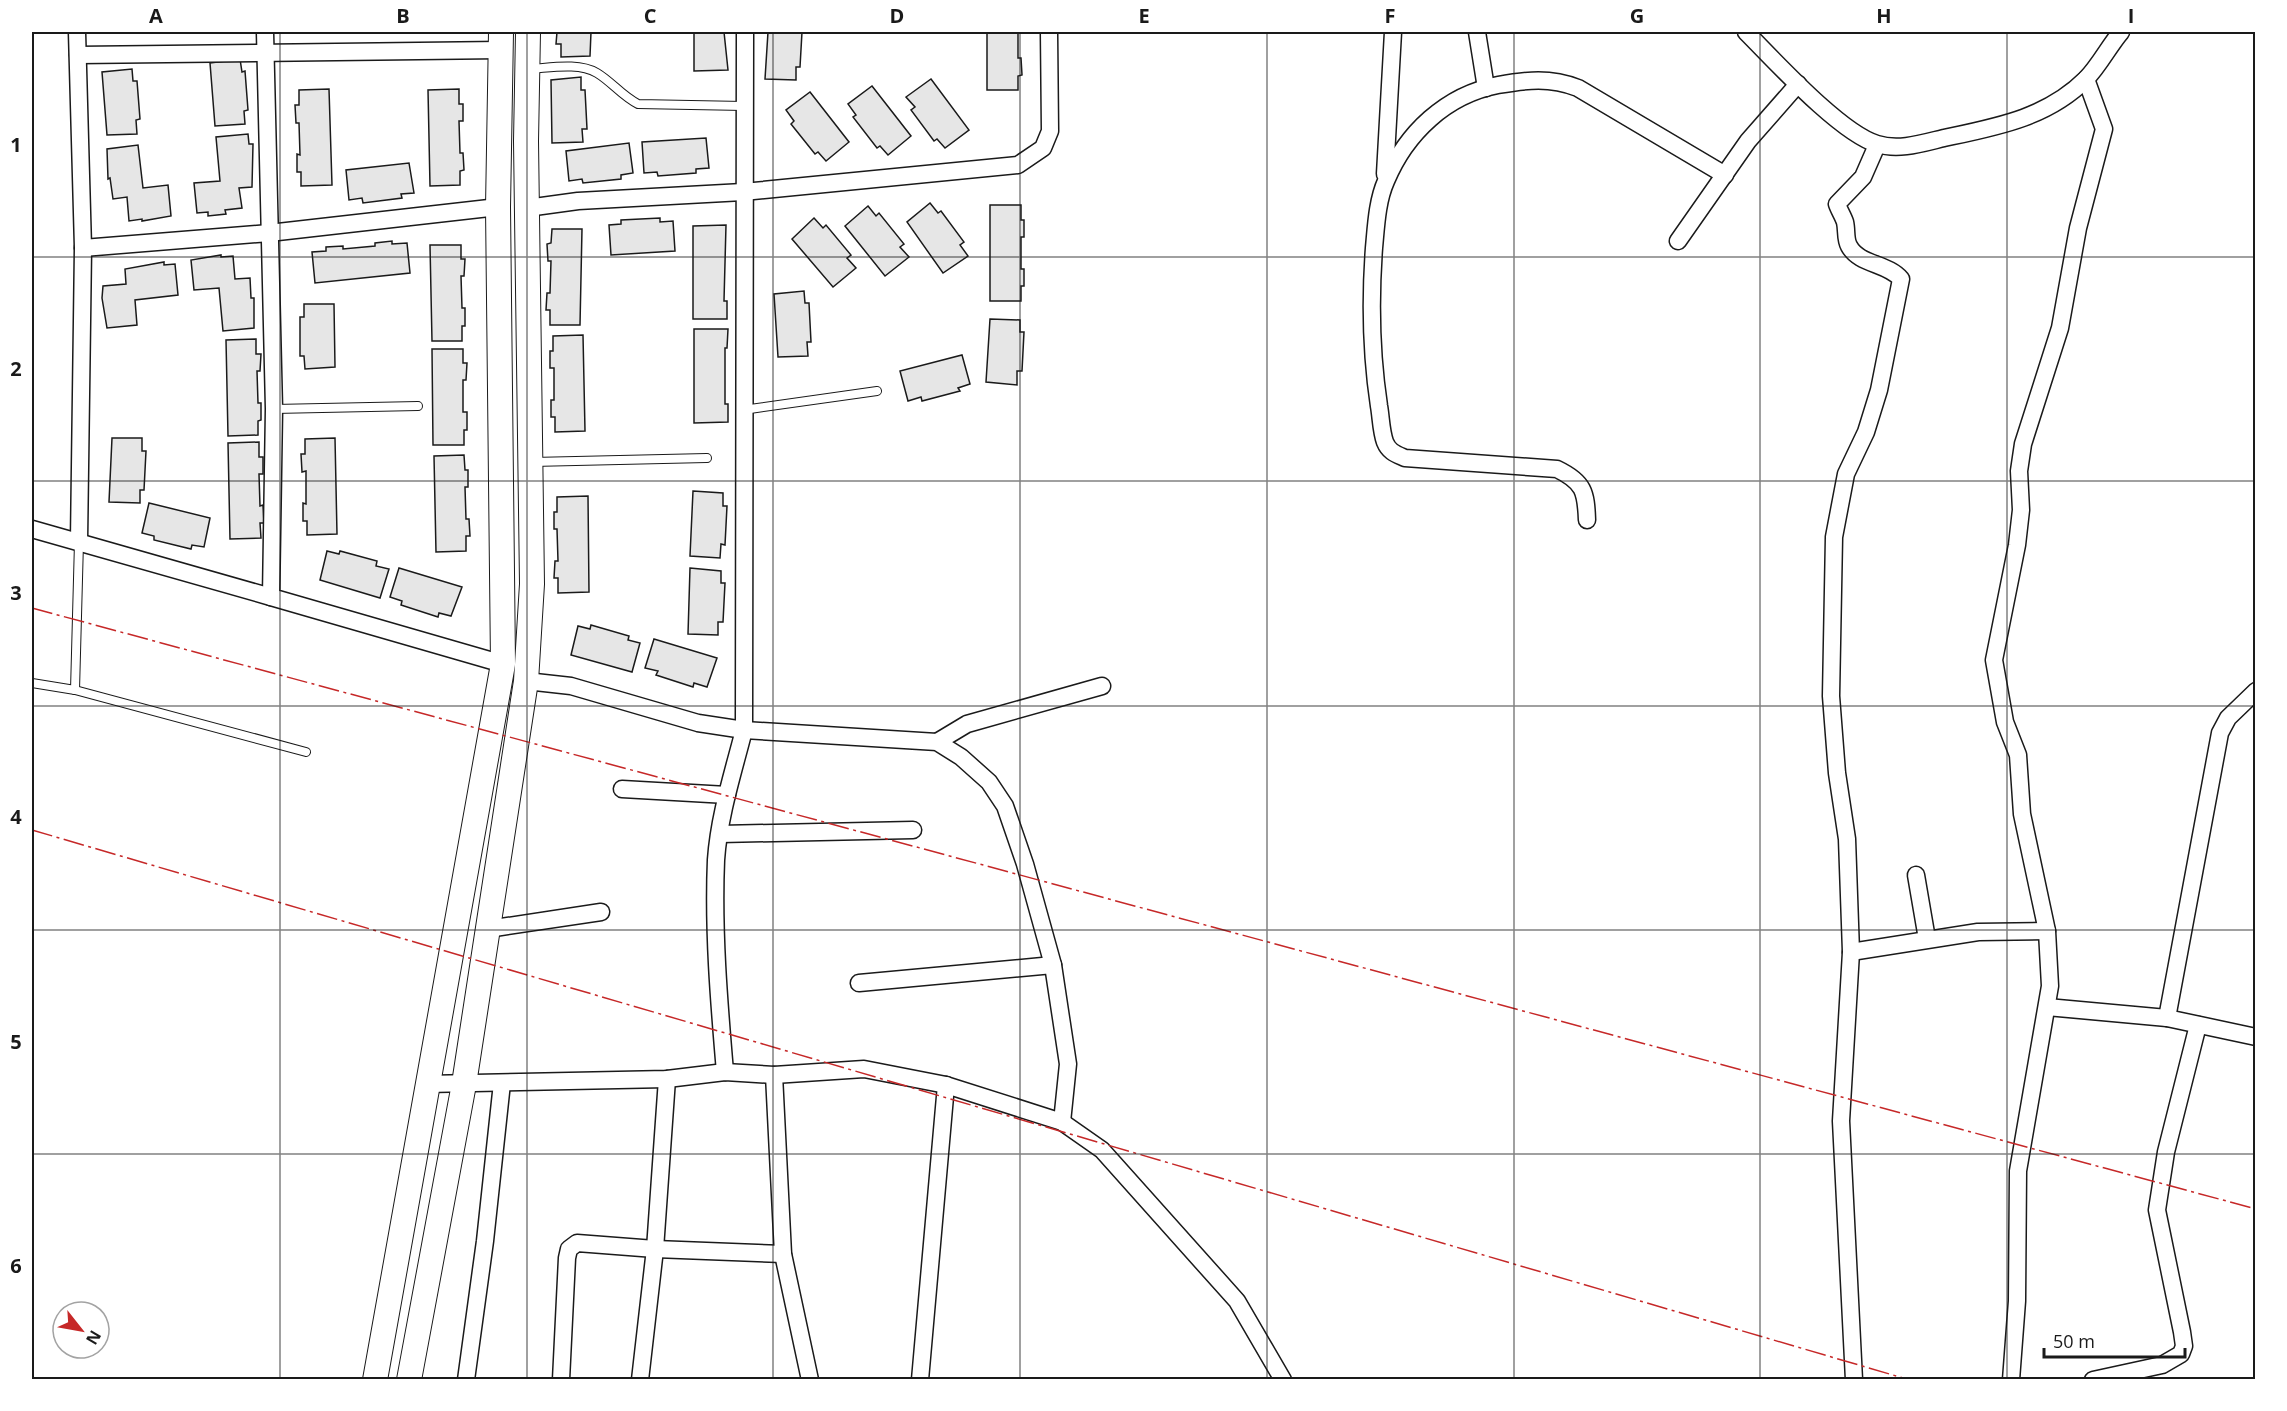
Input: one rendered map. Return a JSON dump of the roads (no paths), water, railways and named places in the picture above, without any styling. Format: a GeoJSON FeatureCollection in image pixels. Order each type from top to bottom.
{"type":"FeatureCollection","features":[{"type":"Feature","properties":{"kind":"street"},"geometry":{"type":"LineString","coordinates":[[77,32],[83,248],[79,541]]}},
{"type":"Feature","properties":{"kind":"street"},"geometry":{"type":"LineString","coordinates":[[266,32],[268,232],[274,409],[271,597]]}},
{"type":"Feature","properties":{"kind":"street"},"geometry":{"type":"LineString","coordinates":[[409,1380],[464,1084],[526,681],[532,584],[526,141],[528,32]]}},
{"type":"Feature","properties":{"kind":"street"},"geometry":{"type":"LineString","coordinates":[[725,1072],[718,998],[716,861],[727,795],[744,730],[745,32]]}},
{"type":"Feature","properties":{"kind":"street"},"geometry":{"type":"LineString","coordinates":[[527,208],[578,201],[743,192],[1018,165],[1043,148],[1050,131],[1049,32]]}},
{"type":"Feature","properties":{"kind":"street"},"geometry":{"type":"LineString","coordinates":[[1393,32],[1385,182],[1376,225],[1370,301],[1373,365],[1385,441],[1392,452],[1405,458],[1557,469],[1574,478],[1586,496],[1587,520]]}},
{"type":"Feature","properties":{"kind":"street"},"geometry":{"type":"LineString","coordinates":[[1477,32],[1486,88]]}},
{"type":"Feature","properties":{"kind":"street"},"geometry":{"type":"LineString","coordinates":[[1746,32],[1798,84],[1844,124],[1877,145],[1904,147],[2029,118],[2057,102],[2086,79],[2121,32]]}},
{"type":"Feature","properties":{"kind":"street"},"geometry":{"type":"LineString","coordinates":[[78,55],[267,52],[501,41],[498,207],[503,664],[426,1084],[375,1380]]}},
{"type":"Feature","properties":{"kind":"street"},"geometry":{"type":"LineString","coordinates":[[1385,182],[1407,142],[1448,103],[1486,88],[1533,79],[1562,82],[1578,88],[1725,175]]}},
{"type":"Feature","properties":{"kind":"street"},"geometry":{"type":"LineString","coordinates":[[2011,1380],[2017,1301],[2018,1171],[2050,986],[2047,931],[2022,814],[2018,755],[2005,722],[1994,660],[2017,545],[2021,510],[2019,471],[2023,444],[2060,328],[2078,228],[2104,129],[2086,79]]}},
{"type":"Feature","properties":{"kind":"street"},"geometry":{"type":"LineString","coordinates":[[1678,241],[1748,141],[1798,84]]}},
{"type":"Feature","properties":{"kind":"street"},"geometry":{"type":"LineString","coordinates":[[499,142],[526,141]]}},
{"type":"Feature","properties":{"kind":"street"},"geometry":{"type":"LineString","coordinates":[[1854,1380],[1841,1121],[1851,952],[1847,838],[1837,773],[1831,696],[1834,537],[1846,474],[1866,432],[1879,390],[1901,279],[1897,273],[1852,250],[1848,244],[1845,221],[1837,204],[1863,177],[1877,145]]}},
{"type":"Feature","properties":{"kind":"street"},"geometry":{"type":"LineString","coordinates":[[83,248],[268,232],[498,207]]}},
{"type":"Feature","properties":{"kind":"street"},"geometry":{"type":"LineString","coordinates":[[32,529],[503,664]]}},
{"type":"Feature","properties":{"kind":"street"},"geometry":{"type":"LineString","coordinates":[[502,587],[532,584]]}},
{"type":"Feature","properties":{"kind":"street"},"geometry":{"type":"LineString","coordinates":[[526,681],[571,686],[698,723],[744,730],[937,742],[961,757],[989,782],[1005,806],[1025,864],[1053,965],[1068,1064],[1062,1122]]}},
{"type":"Feature","properties":{"kind":"street"},"geometry":{"type":"LineString","coordinates":[[937,742],[967,724],[1102,686]]}},
{"type":"Feature","properties":{"kind":"street"},"geometry":{"type":"LineString","coordinates":[[2167,1018],[2220,733],[2228,718],[2256,690]]}},
{"type":"Feature","properties":{"kind":"street"},"geometry":{"type":"LineString","coordinates":[[622,789],[727,795]]}},
{"type":"Feature","properties":{"kind":"street"},"geometry":{"type":"LineString","coordinates":[[720,834],[913,830]]}},
{"type":"Feature","properties":{"kind":"street"},"geometry":{"type":"LineString","coordinates":[[1916,875],[1927,939]]}},
{"type":"Feature","properties":{"kind":"street"},"geometry":{"type":"LineString","coordinates":[[488,929],[601,912]]}},
{"type":"Feature","properties":{"kind":"street"},"geometry":{"type":"LineString","coordinates":[[1851,952],[1978,932],[2047,931]]}},
{"type":"Feature","properties":{"kind":"street"},"geometry":{"type":"LineString","coordinates":[[859,983],[1053,965]]}},
{"type":"Feature","properties":{"kind":"street"},"geometry":{"type":"LineString","coordinates":[[2047,1007],[2167,1018],[2256,1037]]}},
{"type":"Feature","properties":{"kind":"street"},"geometry":{"type":"LineString","coordinates":[[2093,1380],[2162,1365],[2181,1354],[2184,1346],[2157,1210],[2166,1152],[2198,1025]]}},
{"type":"Feature","properties":{"kind":"street"},"geometry":{"type":"LineString","coordinates":[[426,1084],[667,1080],[725,1072],[774,1075],[864,1069],[946,1085],[1062,1122],[1102,1150],[1237,1302],[1283,1380]]}},
{"type":"Feature","properties":{"kind":"street"},"geometry":{"type":"LineString","coordinates":[[774,1075],[783,1254],[810,1380]]}},
{"type":"Feature","properties":{"kind":"street"},"geometry":{"type":"LineString","coordinates":[[640,1380],[655,1250],[667,1080]]}},
{"type":"Feature","properties":{"kind":"street"},"geometry":{"type":"LineString","coordinates":[[466,1380],[485,1240],[502,1083]]}},
{"type":"Feature","properties":{"kind":"street"},"geometry":{"type":"LineString","coordinates":[[920,1380],[946,1085]]}},
{"type":"Feature","properties":{"kind":"street"},"geometry":{"type":"LineString","coordinates":[[561,1380],[570,1249],[577,1243],[655,1250],[783,1254]]}},
{"type":"Feature","properties":{"kind":"lane"},"geometry":{"type":"LineString","coordinates":[[527,69],[583,67],[598,74],[624,97],[638,104],[744,106]]}},
{"type":"Feature","properties":{"kind":"lane"},"geometry":{"type":"LineString","coordinates":[[743,410],[877,391]]}},
{"type":"Feature","properties":{"kind":"lane"},"geometry":{"type":"LineString","coordinates":[[274,409],[418,406]]}},
{"type":"Feature","properties":{"kind":"lane"},"geometry":{"type":"LineString","coordinates":[[529,462],[707,458]]}},
{"type":"Feature","properties":{"kind":"lane"},"geometry":{"type":"LineString","coordinates":[[75,690],[79,541]]}},
{"type":"Feature","properties":{"kind":"lane"},"geometry":{"type":"LineString","coordinates":[[32,683],[75,690],[306,752]]}}]}
